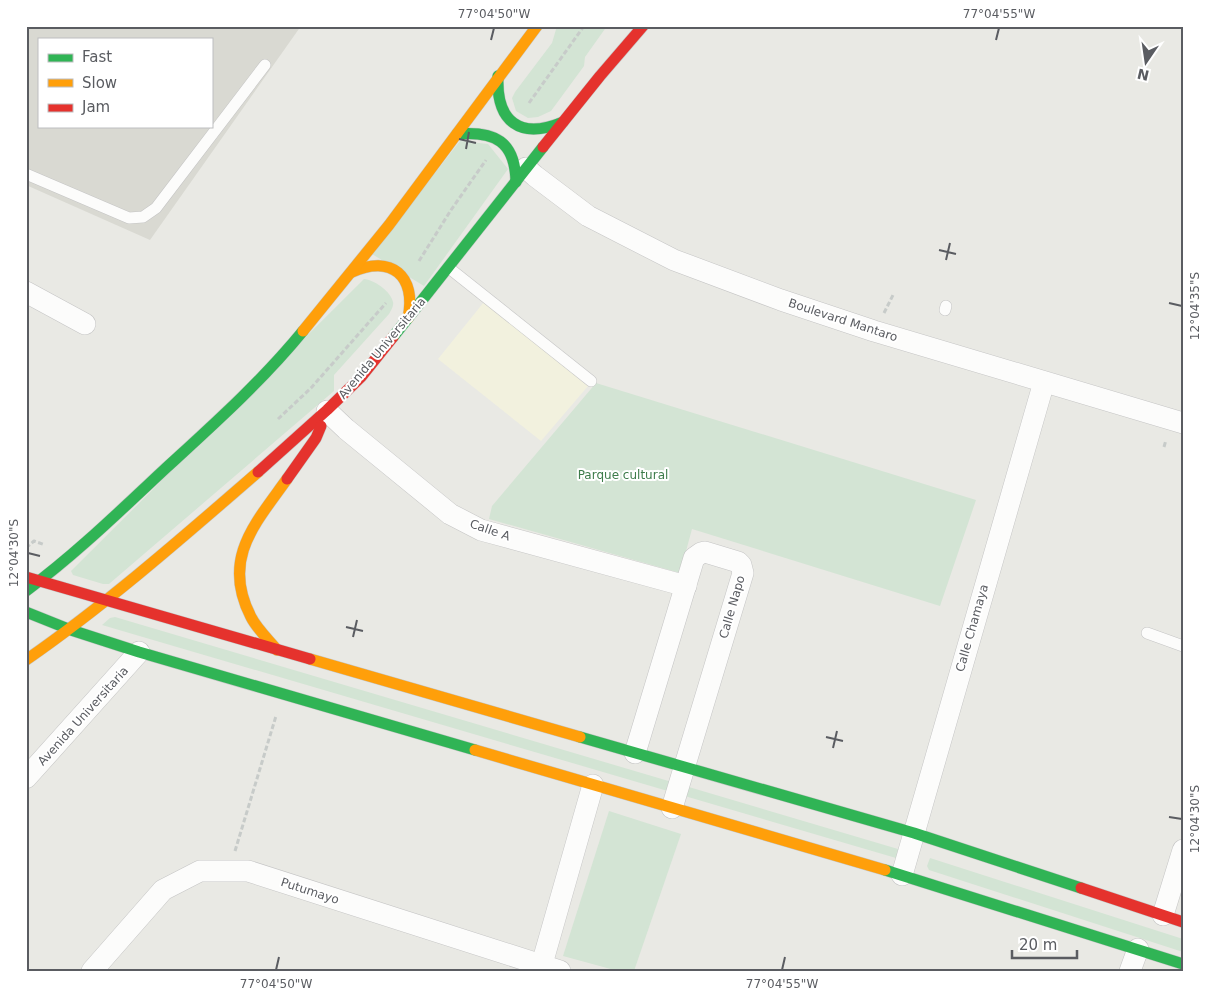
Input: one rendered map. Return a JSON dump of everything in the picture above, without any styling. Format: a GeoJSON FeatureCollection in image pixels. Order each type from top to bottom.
{"type":"FeatureCollection","features":[{"type":"Feature","properties":{"kind":"main road"},"geometry":{"type":"LineString","coordinates":[[26,590],[39,582],[71,555],[249,391],[296,341],[352,272],[537,26]]}},
{"type":"Feature","properties":{"kind":"main road","name":"Avenida Universitaria"},"geometry":{"type":"LineString","coordinates":[[26,660],[71,630],[185,535],[327,411],[361,377],[563,122],[643,26]]}},
{"type":"Feature","properties":{"kind":"main road"},"geometry":{"type":"LineString","coordinates":[[498,76],[496,90],[498,103],[504,115],[514,124],[526,129],[539,131],[551,129],[563,122]]}},
{"type":"Feature","properties":{"kind":"main road"},"geometry":{"type":"LineString","coordinates":[[457,134],[473,132],[488,134],[501,140],[509,149],[514,159],[516,170],[521,175]]}},
{"type":"Feature","properties":{"kind":"main road"},"geometry":{"type":"LineString","coordinates":[[352,272],[373,264],[395,270],[410,288],[412,303],[408,318]]}},
{"type":"Feature","properties":{"kind":"main road"},"geometry":{"type":"LineString","coordinates":[[277,650],[251,618],[243,597],[238,577],[242,553],[250,530],[316,438],[327,411]]}},
{"type":"Feature","properties":{"kind":"main road"},"geometry":{"type":"LineString","coordinates":[[26,577],[914,833],[1173,918]]}},
{"type":"Feature","properties":{"kind":"main road"},"geometry":{"type":"LineString","coordinates":[[26,612],[71,630],[139,652],[902,875],[1183,964]]}},
{"type":"Feature","properties":{"kind":"street","name":"Boulevard Mantaro"},"geometry":{"type":"LineString","coordinates":[[521,175],[535,176],[588,216],[674,260],[781,300],[874,331],[1183,423]]}},
{"type":"Feature","properties":{"kind":"street"},"geometry":{"type":"LineString","coordinates":[[26,292],[85,324]]}},
{"type":"Feature","properties":{"kind":"street","name":"Calle Chamaya"},"geometry":{"type":"LineString","coordinates":[[902,875],[1044,382]]}},
{"type":"Feature","properties":{"kind":"street","name":"Calle A"},"geometry":{"type":"LineString","coordinates":[[327,411],[346,429],[450,514],[481,530],[686,586]]}},
{"type":"Feature","properties":{"kind":"street","name":"Calle Napo"},"geometry":{"type":"LineString","coordinates":[[635,753],[694,558],[701,553],[709,552],[738,562],[743,573],[672,808]]}},
{"type":"Feature","properties":{"kind":"street","name":"Avenida Universitaria"},"geometry":{"type":"LineString","coordinates":[[26,778],[139,652]]}},
{"type":"Feature","properties":{"kind":"street"},"geometry":{"type":"LineString","coordinates":[[547,969],[593,785]]}},
{"type":"Feature","properties":{"kind":"street"},"geometry":{"type":"LineString","coordinates":[[1173,918],[1183,850]]}},
{"type":"Feature","properties":{"kind":"street","name":"Putumayo"},"geometry":{"type":"LineString","coordinates":[[92,971],[163,890],[200,871],[248,871],[547,969]]}},
{"type":"Feature","properties":{"kind":"street"},"geometry":{"type":"LineString","coordinates":[[1130,971],[1138,949]]}},
{"type":"Feature","properties":{"kind":"lane"},"geometry":{"type":"LineString","coordinates":[[26,174],[129,218],[143,217],[156,208],[265,65]]}},
{"type":"Feature","properties":{"kind":"lane"},"geometry":{"type":"LineString","coordinates":[[448,268],[591,381]]}},
{"type":"Feature","properties":{"kind":"lane"},"geometry":{"type":"LineString","coordinates":[[1147,633],[1183,646]]}},
{"type":"Feature","properties":{"kind":"path"},"geometry":{"type":"LineString","coordinates":[[26,548],[34,541],[48,546]]}},
{"type":"Feature","properties":{"kind":"path"},"geometry":{"type":"LineString","coordinates":[[230,871],[282,694]]}},
{"type":"Feature","properties":{"kind":"shaded area"},"geometry":{"type":"Polygon","coordinates":[[[26,26],[301,26],[150,240],[26,185],[26,26]]]}},
{"type":"Feature","properties":{"kind":"shaded area"},"geometry":{"type":"Polygon","coordinates":[[[484,302],[588,386],[541,441],[438,359],[484,302]]]}},
{"type":"Feature","properties":{"kind":"green space"},"geometry":{"type":"Polygon","coordinates":[[[557,26],[607,26],[585,57],[584,66],[551,111],[538,117],[528,118],[516,111],[512,98],[552,43],[557,26]]]}},
{"type":"Feature","properties":{"kind":"green space"},"geometry":{"type":"Polygon","coordinates":[[[460,141],[488,144],[508,169],[424,286],[372,254],[460,141]]]}},
{"type":"Feature","properties":{"kind":"green space"},"geometry":{"type":"Polygon","coordinates":[[[364,279],[386,290],[392,298],[393,306],[389,314],[334,375],[334,391],[109,584],[73,575],[71,571],[364,279]]]}},
{"type":"Feature","properties":{"kind":"green space","name":"Parque cultural"},"geometry":{"type":"Polygon","coordinates":[[[596,383],[976,500],[940,606],[692,529],[680,573],[489,519],[492,506],[596,383]]]}},
{"type":"Feature","properties":{"kind":"green space"},"geometry":{"type":"Polygon","coordinates":[[[115,617],[900,849],[896,858],[102,625],[110,618],[115,617]]]}},
{"type":"Feature","properties":{"kind":"green space"},"geometry":{"type":"Polygon","coordinates":[[[609,811],[681,834],[634,971],[618,971],[563,956],[609,811]]]}},
{"type":"Feature","properties":{"kind":"green space"},"geometry":{"type":"Polygon","coordinates":[[[930,858],[1183,939],[1183,952],[929,870],[927,866],[930,858]]]}},
{"type":"Feature","properties":{"kind":"traffic: fast"},"geometry":{"type":"LineString","coordinates":[[498,76],[498,92],[501,105],[506,116],[514,123],[534,129],[563,122]]}},
{"type":"Feature","properties":{"kind":"traffic: fast"},"geometry":{"type":"LineString","coordinates":[[457,134],[482,134],[500,142],[507,148],[512,157],[516,182]]}},
{"type":"Feature","properties":{"kind":"traffic: fast"},"geometry":{"type":"LineString","coordinates":[[393,337],[543,147]]}},
{"type":"Feature","properties":{"kind":"traffic: fast"},"geometry":{"type":"LineString","coordinates":[[26,591],[98,531],[220,418],[254,385],[303,331]]}},
{"type":"Feature","properties":{"kind":"traffic: fast"},"geometry":{"type":"LineString","coordinates":[[26,612],[71,630],[139,652],[475,750]]}},
{"type":"Feature","properties":{"kind":"traffic: fast"},"geometry":{"type":"LineString","coordinates":[[580,737],[914,833],[1081,888]]}},
{"type":"Feature","properties":{"kind":"traffic: fast"},"geometry":{"type":"LineString","coordinates":[[885,870],[1183,964]]}},
{"type":"Feature","properties":{"kind":"traffic: slow"},"geometry":{"type":"LineString","coordinates":[[303,331],[389,225],[537,26]]}},
{"type":"Feature","properties":{"kind":"traffic: slow"},"geometry":{"type":"LineString","coordinates":[[352,272],[366,267],[378,266],[398,272],[405,280],[409,291],[408,318]]}},
{"type":"Feature","properties":{"kind":"traffic: slow"},"geometry":{"type":"LineString","coordinates":[[26,660],[116,593],[258,472]]}},
{"type":"Feature","properties":{"kind":"traffic: slow"},"geometry":{"type":"LineString","coordinates":[[277,650],[251,617],[243,596],[239,577],[246,543],[264,511],[287,479]]}},
{"type":"Feature","properties":{"kind":"traffic: slow"},"geometry":{"type":"LineString","coordinates":[[310,659],[580,737]]}},
{"type":"Feature","properties":{"kind":"traffic: slow"},"geometry":{"type":"LineString","coordinates":[[475,750],[885,870]]}},
{"type":"Feature","properties":{"kind":"traffic: jam"},"geometry":{"type":"LineString","coordinates":[[543,147],[643,26]]}},
{"type":"Feature","properties":{"kind":"traffic: jam"},"geometry":{"type":"LineString","coordinates":[[258,472],[361,377],[393,337]]}},
{"type":"Feature","properties":{"kind":"traffic: jam"},"geometry":{"type":"LineString","coordinates":[[287,479],[316,438],[321,426]]}},
{"type":"Feature","properties":{"kind":"traffic: jam"},"geometry":{"type":"LineString","coordinates":[[26,577],[310,659]]}},
{"type":"Feature","properties":{"kind":"traffic: jam"},"geometry":{"type":"LineString","coordinates":[[1081,888],[1183,922]]}}]}
